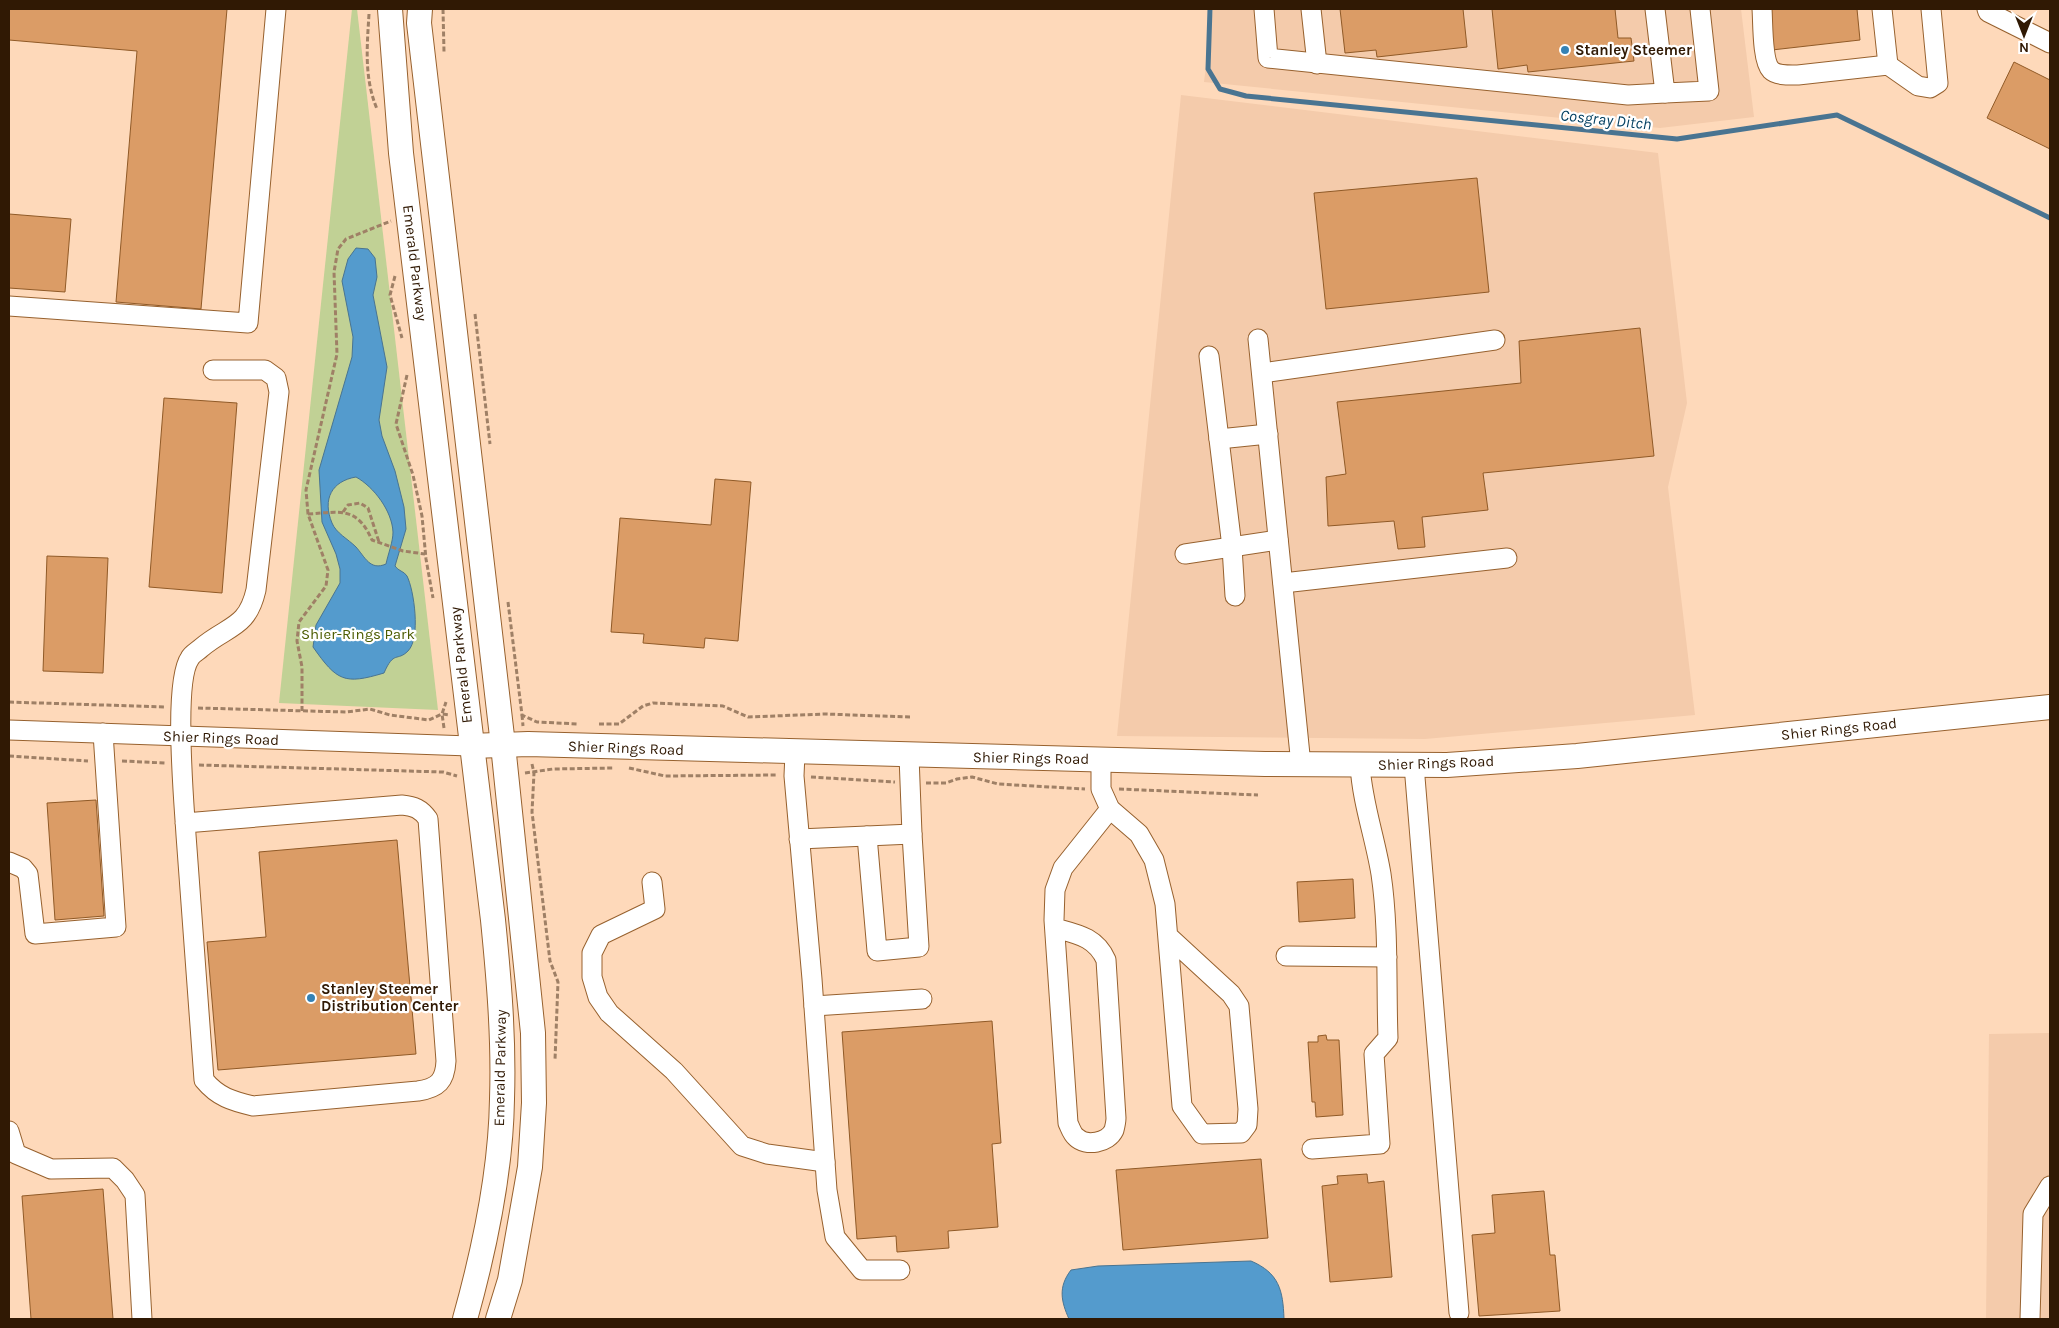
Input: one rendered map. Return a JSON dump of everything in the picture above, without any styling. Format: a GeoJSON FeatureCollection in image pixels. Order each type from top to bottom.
{"type":"FeatureCollection","features":[{"type":"Feature","properties":{"kind":"main road","name":"Emerald Parkway"},"geometry":{"type":"LineString","coordinates":[[390,9],[401,153],[499,981],[502,1100],[497,1163],[477,1278],[465,1319]]}},
{"type":"Feature","properties":{"kind":"main road","name":"Emerald Parkway"},"geometry":{"type":"LineString","coordinates":[[420,9],[432,140],[503,745],[533,1033],[534,1103],[530,1167],[510,1280],[498,1319]]}},
{"type":"Feature","properties":{"kind":"main road","name":"Shier Rings Road"},"geometry":{"type":"LineString","coordinates":[[470,746],[503,745],[1301,765],[1448,765],[1577,756],[2050,707]]}},
{"type":"Feature","properties":{"kind":"street"},"geometry":{"type":"LineString","coordinates":[[9,306],[248,323],[276,9]]}},
{"type":"Feature","properties":{"kind":"street"},"geometry":{"type":"LineString","coordinates":[[1264,9],[1268,58],[1628,95],[1709,91],[1700,9]]}},
{"type":"Feature","properties":{"kind":"street"},"geometry":{"type":"LineString","coordinates":[[1311,9],[1317,64]]}},
{"type":"Feature","properties":{"kind":"street"},"geometry":{"type":"LineString","coordinates":[[1656,9],[1665,94]]}},
{"type":"Feature","properties":{"kind":"street"},"geometry":{"type":"LineString","coordinates":[[1762,9],[1766,62],[1772,71],[1784,75],[1798,75],[1888,65],[1918,86],[1930,88],[1938,84],[1931,9]]}},
{"type":"Feature","properties":{"kind":"street"},"geometry":{"type":"LineString","coordinates":[[1882,9],[1888,65]]}},
{"type":"Feature","properties":{"kind":"street"},"geometry":{"type":"LineString","coordinates":[[1987,9],[1988,12],[2050,43]]}},
{"type":"Feature","properties":{"kind":"street"},"geometry":{"type":"LineString","coordinates":[[1258,339],[1301,765]]}},
{"type":"Feature","properties":{"kind":"street"},"geometry":{"type":"LineString","coordinates":[[1262,373],[1495,340]]}},
{"type":"Feature","properties":{"kind":"street"},"geometry":{"type":"LineString","coordinates":[[1209,356],[1232,547],[1235,596]]}},
{"type":"Feature","properties":{"kind":"street"},"geometry":{"type":"LineString","coordinates":[[185,823],[402,805],[412,806],[423,812],[428,819],[446,1061],[445,1074],[439,1083],[429,1089],[418,1091],[253,1106],[235,1102],[214,1092],[204,1080],[185,823],[181,736],[183,676],[190,658],[210,641],[243,620],[252,608],[256,590],[279,392],[276,378],[265,370],[213,370]]}},
{"type":"Feature","properties":{"kind":"street"},"geometry":{"type":"LineString","coordinates":[[1219,439],[1268,434]]}},
{"type":"Feature","properties":{"kind":"street"},"geometry":{"type":"LineString","coordinates":[[1185,554],[1278,540]]}},
{"type":"Feature","properties":{"kind":"street"},"geometry":{"type":"LineString","coordinates":[[1283,583],[1507,558]]}},
{"type":"Feature","properties":{"kind":"street","name":"Shier Rings Road"},"geometry":{"type":"LineString","coordinates":[[9,730],[470,746]]}},
{"type":"Feature","properties":{"kind":"street"},"geometry":{"type":"LineString","coordinates":[[9,862],[23,868],[28,874],[36,934],[116,927],[103,733]]}},
{"type":"Feature","properties":{"kind":"street"},"geometry":{"type":"LineString","coordinates":[[795,753],[794,776],[798,839],[814,1006],[825,1162],[834,1237],[862,1270],[900,1270]]}},
{"type":"Feature","properties":{"kind":"street"},"geometry":{"type":"LineString","coordinates":[[866,836],[877,951],[919,946],[909,756]]}},
{"type":"Feature","properties":{"kind":"street"},"geometry":{"type":"LineString","coordinates":[[1101,759],[1101,789],[1110,809],[1138,834],[1154,860],[1165,904],[1182,1106],[1202,1134],[1241,1133],[1247,1125],[1248,1109],[1238,1006],[1231,994],[1168,936]]}},
{"type":"Feature","properties":{"kind":"street"},"geometry":{"type":"LineString","coordinates":[[1312,1149],[1380,1144],[1374,1054],[1388,1038],[1387,957],[1381,874],[1361,790],[1360,765]]}},
{"type":"Feature","properties":{"kind":"street"},"geometry":{"type":"LineString","coordinates":[[1414,765],[1459,1313]]}},
{"type":"Feature","properties":{"kind":"street"},"geometry":{"type":"LineString","coordinates":[[1054,928],[1077,934],[1093,941],[1102,951],[1106,960],[1116,1118],[1114,1131],[1105,1140],[1096,1143],[1085,1143],[1075,1137],[1068,1123],[1054,928],[1054,890],[1063,868],[1110,809]]}},
{"type":"Feature","properties":{"kind":"street"},"geometry":{"type":"LineString","coordinates":[[798,839],[912,834]]}},
{"type":"Feature","properties":{"kind":"street"},"geometry":{"type":"LineString","coordinates":[[652,882],[655,909],[601,935],[592,954],[592,977],[598,997],[609,1013],[674,1072],[742,1146],[767,1154],[825,1162]]}},
{"type":"Feature","properties":{"kind":"street"},"geometry":{"type":"LineString","coordinates":[[1286,956],[1387,957]]}},
{"type":"Feature","properties":{"kind":"street"},"geometry":{"type":"LineString","coordinates":[[814,1006],[922,999]]}},
{"type":"Feature","properties":{"kind":"street"},"geometry":{"type":"LineString","coordinates":[[9,1131],[12,1158],[51,1169],[113,1168],[126,1180],[135,1195],[142,1319]]}},
{"type":"Feature","properties":{"kind":"street"},"geometry":{"type":"LineString","coordinates":[[2030,1319],[2033,1214],[2050,1186]]}},
{"type":"Feature","properties":{"kind":"path"},"geometry":{"type":"LineString","coordinates":[[369,9],[367,44],[368,89],[377,109],[377,118]]}},
{"type":"Feature","properties":{"kind":"path"},"geometry":{"type":"LineString","coordinates":[[443,9],[444,62]]}},
{"type":"Feature","properties":{"kind":"path"},"geometry":{"type":"LineString","coordinates":[[390,211],[392,230]]}},
{"type":"Feature","properties":{"kind":"path"},"geometry":{"type":"LineString","coordinates":[[302,711],[302,667],[297,641],[299,622],[326,586],[328,570],[308,514],[306,490],[337,354],[334,272],[338,250],[346,240],[391,221]]}},
{"type":"Feature","properties":{"kind":"path"},"geometry":{"type":"LineString","coordinates":[[396,272],[390,295],[403,342]]}},
{"type":"Feature","properties":{"kind":"path"},"geometry":{"type":"LineString","coordinates":[[474,305],[491,451]]}},
{"type":"Feature","properties":{"kind":"path"},"geometry":{"type":"LineString","coordinates":[[408,368],[396,424],[414,475],[422,516],[425,554],[433,599]]}},
{"type":"Feature","properties":{"kind":"path"},"geometry":{"type":"LineString","coordinates":[[343,512],[348,505],[360,503],[368,508],[380,543]]}},
{"type":"Feature","properties":{"kind":"path"},"geometry":{"type":"LineString","coordinates":[[308,514],[332,512],[352,514],[366,526],[372,540],[403,551],[425,554]]}},
{"type":"Feature","properties":{"kind":"path"},"geometry":{"type":"LineString","coordinates":[[508,598],[522,715],[537,722],[584,724]]}},
{"type":"Feature","properties":{"kind":"path"},"geometry":{"type":"LineString","coordinates":[[9,702],[346,712],[370,709],[390,715],[429,720],[442,714],[447,699]]}},
{"type":"Feature","properties":{"kind":"path"},"geometry":{"type":"LineString","coordinates":[[592,724],[619,724],[643,706],[653,703],[723,706],[748,717],[825,714],[910,717]]}},
{"type":"Feature","properties":{"kind":"path"},"geometry":{"type":"LineString","coordinates":[[9,756],[182,764],[443,772],[457,776],[459,783]]}},
{"type":"Feature","properties":{"kind":"shaded area"},"geometry":{"type":"Polygon","coordinates":[[[1213,9],[1741,9],[1754,117],[1660,128],[1204,82],[1213,9]]]}},
{"type":"Feature","properties":{"kind":"shaded area"},"geometry":{"type":"Polygon","coordinates":[[[1181,95],[1658,153],[1687,403],[1668,487],[1695,715],[1425,739],[1117,736],[1181,95]]]}},
{"type":"Feature","properties":{"kind":"shaded area"},"geometry":{"type":"Polygon","coordinates":[[[2050,1033],[2050,1319],[1986,1319],[1989,1034],[2050,1033]]]}},
{"type":"Feature","properties":{"kind":"green space","name":"Shier-Rings Park"},"geometry":{"type":"Polygon","coordinates":[[[352,9],[357,9],[438,710],[279,703],[352,9]]]}},
{"type":"Feature","properties":{"kind":"water"},"geometry":{"type":"Polygon","coordinates":[[[356,248],[368,249],[375,258],[377,277],[373,295],[387,367],[379,420],[382,436],[395,471],[404,507],[406,529],[395,566],[406,574],[410,583],[415,614],[414,636],[408,651],[390,661],[384,673],[359,679],[342,677],[335,673],[313,647],[316,625],[340,583],[340,569],[336,554],[322,522],[319,470],[352,357],[353,337],[342,281],[348,259],[356,248]],[[356,477],[341,482],[335,487],[329,499],[329,514],[334,527],[339,533],[356,547],[368,562],[380,566],[386,564],[393,536],[392,524],[381,500],[363,481],[356,477]]]}},
{"type":"Feature","properties":{"kind":"water"},"geometry":{"type":"Polygon","coordinates":[[[1251,1261],[1268,1271],[1278,1284],[1281,1291],[1284,1319],[1069,1319],[1064,1306],[1062,1294],[1064,1282],[1071,1270],[1098,1266],[1251,1261]]]}},
{"type":"Feature","properties":{"kind":"building"},"geometry":{"type":"Polygon","coordinates":[[[9,9],[227,9],[201,309],[116,302],[137,51],[9,40],[9,9]]]}},
{"type":"Feature","properties":{"kind":"building"},"geometry":{"type":"Polygon","coordinates":[[[1340,9],[1463,9],[1467,47],[1377,57],[1376,50],[1345,53],[1340,9]]]}},
{"type":"Feature","properties":{"kind":"building","name":"Stanley Steemer"},"geometry":{"type":"Polygon","coordinates":[[[1492,9],[1615,9],[1618,38],[1631,38],[1634,61],[1528,72],[1527,65],[1498,69],[1492,9]]]}},
{"type":"Feature","properties":{"kind":"building"},"geometry":{"type":"Polygon","coordinates":[[[1769,9],[1857,9],[1860,40],[1772,50],[1769,9]]]}},
{"type":"Feature","properties":{"kind":"building"},"geometry":{"type":"Polygon","coordinates":[[[2014,62],[2050,80],[2050,149],[1987,118],[2014,62]]]}},
{"type":"Feature","properties":{"kind":"building"},"geometry":{"type":"Polygon","coordinates":[[[1477,178],[1489,292],[1326,309],[1314,193],[1477,178]]]}},
{"type":"Feature","properties":{"kind":"building"},"geometry":{"type":"Polygon","coordinates":[[[9,214],[71,219],[65,292],[9,288],[9,214]]]}},
{"type":"Feature","properties":{"kind":"building"},"geometry":{"type":"Polygon","coordinates":[[[1640,328],[1654,456],[1483,473],[1488,510],[1422,517],[1425,547],[1398,549],[1394,521],[1328,526],[1326,477],[1346,474],[1337,402],[1521,383],[1519,341],[1640,328]]]}},
{"type":"Feature","properties":{"kind":"building"},"geometry":{"type":"Polygon","coordinates":[[[164,398],[237,403],[222,593],[149,587],[164,398]]]}},
{"type":"Feature","properties":{"kind":"building"},"geometry":{"type":"Polygon","coordinates":[[[715,479],[751,482],[738,641],[705,638],[704,648],[643,643],[644,634],[611,632],[620,518],[711,525],[715,479]]]}},
{"type":"Feature","properties":{"kind":"building"},"geometry":{"type":"Polygon","coordinates":[[[47,556],[108,558],[103,673],[43,671],[47,556]]]}},
{"type":"Feature","properties":{"kind":"building"},"geometry":{"type":"Polygon","coordinates":[[[96,800],[104,916],[55,920],[47,803],[96,800]]]}},
{"type":"Feature","properties":{"kind":"building","name":"Stanley Steemer Distribution Center"},"geometry":{"type":"Polygon","coordinates":[[[397,840],[416,1054],[218,1070],[207,942],[266,937],[259,852],[397,840]]]}},
{"type":"Feature","properties":{"kind":"building"},"geometry":{"type":"Polygon","coordinates":[[[1353,879],[1355,918],[1299,922],[1297,882],[1353,879]]]}},
{"type":"Feature","properties":{"kind":"building"},"geometry":{"type":"Polygon","coordinates":[[[992,1021],[1001,1143],[992,1144],[998,1227],[948,1231],[949,1248],[897,1252],[896,1236],[857,1239],[842,1032],[992,1021]]]}},
{"type":"Feature","properties":{"kind":"building"},"geometry":{"type":"Polygon","coordinates":[[[1326,1035],[1327,1040],[1339,1040],[1343,1115],[1316,1117],[1315,1102],[1312,1102],[1308,1042],[1318,1042],[1318,1036],[1326,1035]]]}},
{"type":"Feature","properties":{"kind":"building"},"geometry":{"type":"Polygon","coordinates":[[[1261,1159],[1268,1238],[1123,1250],[1116,1170],[1261,1159]]]}},
{"type":"Feature","properties":{"kind":"building"},"geometry":{"type":"Polygon","coordinates":[[[1367,1174],[1368,1183],[1384,1181],[1392,1277],[1330,1282],[1322,1186],[1338,1184],[1337,1176],[1367,1174]]]}},
{"type":"Feature","properties":{"kind":"building"},"geometry":{"type":"Polygon","coordinates":[[[103,1189],[113,1319],[31,1319],[22,1196],[103,1189]]]}},
{"type":"Feature","properties":{"kind":"building"},"geometry":{"type":"Polygon","coordinates":[[[1544,1191],[1550,1255],[1555,1255],[1560,1311],[1479,1316],[1472,1235],[1495,1233],[1492,1195],[1544,1191]]]}},
{"type":"Feature","properties":{"kind":"waterway","name":"Cosgray Ditch"},"geometry":{"type":"LineString","coordinates":[[1210,9],[1208,69],[1220,89],[1246,96],[1677,139],[1837,115],[2050,218]]}},
{"type":"Feature","properties":{"kind":"place","name":"Stanley Steemer"},"geometry":{"type":"Point","coordinates":[1565,50]}},
{"type":"Feature","properties":{"kind":"place","name":"Stanley Steemer Distribution Center"},"geometry":{"type":"Point","coordinates":[311,998]}}]}
